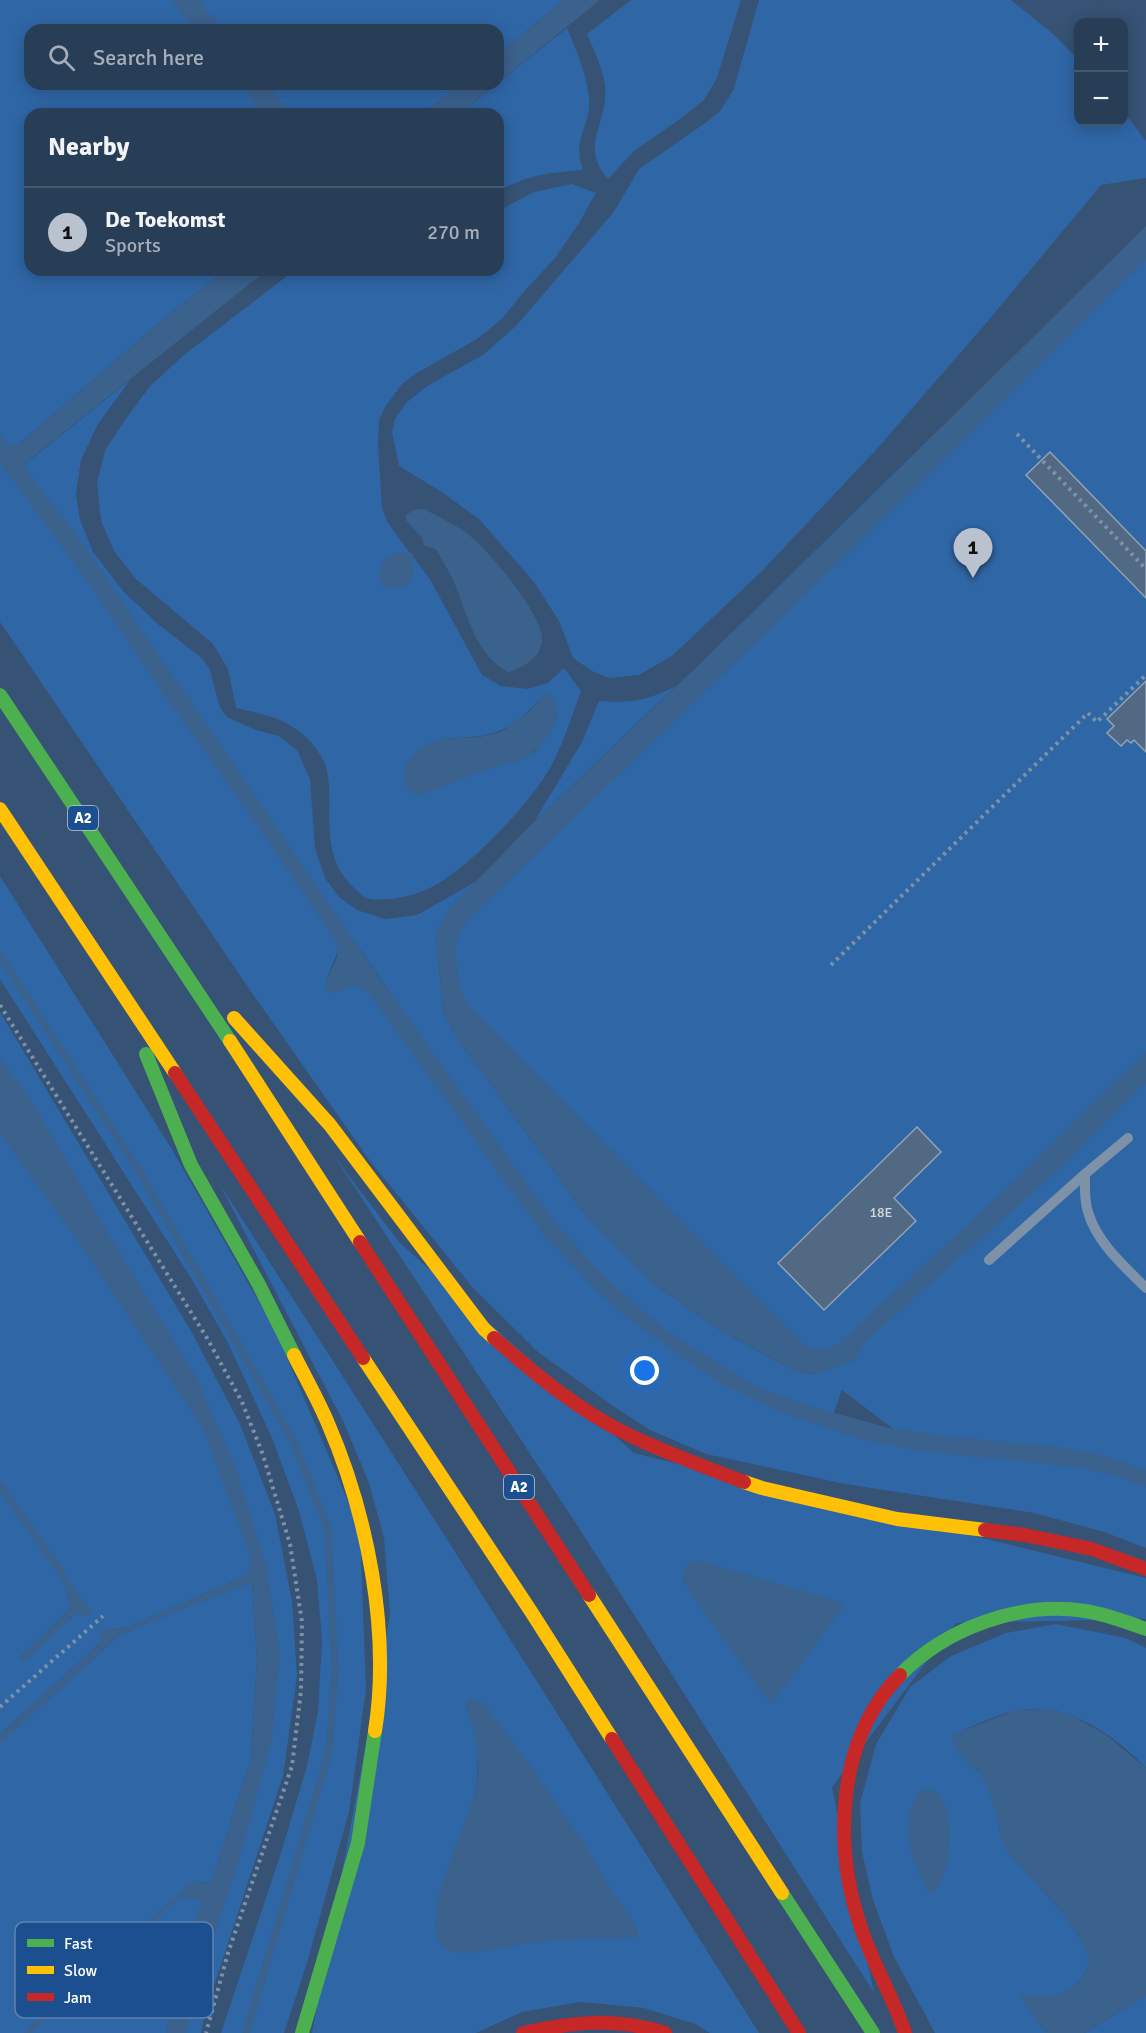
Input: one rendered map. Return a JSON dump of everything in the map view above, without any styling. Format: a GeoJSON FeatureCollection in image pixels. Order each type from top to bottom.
{"type":"FeatureCollection","features":[{"type":"Feature","properties":{"kind":"highway","name":"A2"},"geometry":{"type":"LineString","coordinates":[[0,695],[165,941],[873,2033]]}},
{"type":"Feature","properties":{"kind":"highway"},"geometry":{"type":"LineString","coordinates":[[0,809],[532,1613],[799,2033]]}},
{"type":"Feature","properties":{"kind":"highway","name":"A2"},"geometry":{"type":"LineString","coordinates":[[165,941],[330,1125],[484,1329],[532,1371],[579,1405],[627,1434],[696,1464],[762,1488],[897,1519],[1025,1535],[1092,1549],[1146,1569]]}},
{"type":"Feature","properties":{"kind":"highway"},"geometry":{"type":"LineString","coordinates":[[118,986],[191,1165],[258,1282],[327,1421],[361,1516],[377,1602],[379,1668],[377,1721],[358,1843],[302,2033]]}},
{"type":"Feature","properties":{"kind":"highway"},"geometry":{"type":"LineString","coordinates":[[905,2033],[899,2013],[878,1972],[859,1921],[849,1890],[845,1851],[844,1819],[849,1775],[863,1731],[878,1704],[893,1682],[932,1649],[952,1635],[973,1626],[1032,1611],[1077,1611],[1113,1618],[1146,1629]]}},
{"type":"Feature","properties":{"kind":"highway"},"geometry":{"type":"LineString","coordinates":[[523,2033],[555,2025],[587,2023],[621,2023],[653,2028],[665,2033]]}},
{"type":"Feature","properties":{"kind":"lane"},"geometry":{"type":"LineString","coordinates":[[989,1260],[1128,1138]]}},
{"type":"Feature","properties":{"kind":"lane"},"geometry":{"type":"LineString","coordinates":[[1085,1174],[1087,1211],[1094,1228],[1116,1258],[1146,1287]]}},
{"type":"Feature","properties":{"kind":"path"},"geometry":{"type":"LineString","coordinates":[[1017,434],[1146,569]]}},
{"type":"Feature","properties":{"kind":"path"},"geometry":{"type":"LineString","coordinates":[[831,965],[1088,713],[1097,722],[1146,675]]}},
{"type":"Feature","properties":{"kind":"path"},"geometry":{"type":"LineString","coordinates":[[0,1005],[207,1338],[242,1402],[263,1455],[290,1544],[302,1622],[301,1691],[292,1767],[228,1953],[213,2008]]}},
{"type":"Feature","properties":{"kind":"path"},"geometry":{"type":"LineString","coordinates":[[0,1707],[103,1616]]}},
{"type":"Feature","properties":{"kind":"path"},"geometry":{"type":"LineString","coordinates":[[206,2033],[210,2018]]}},
{"type":"Feature","properties":{"kind":"shaded area"},"geometry":{"type":"Polygon","coordinates":[[[0,0],[564,0],[504,49],[504,24],[24,24],[24,90],[453,90],[430,108],[24,108],[24,276],[217,276],[166,317],[18,445],[13,446],[0,457],[0,0]]]}},
{"type":"Feature","properties":{"kind":"shaded area"},"geometry":{"type":"Polygon","coordinates":[[[171,0],[199,0],[218,24],[191,24],[171,0]]]}},
{"type":"Feature","properties":{"kind":"shaded area"},"geometry":{"type":"Polygon","coordinates":[[[564,0],[600,0],[504,78],[504,49],[564,0]]]}},
{"type":"Feature","properties":{"kind":"shaded area"},"geometry":{"type":"Polygon","coordinates":[[[631,0],[741,0],[717,78],[704,100],[634,151],[608,179],[599,167],[595,155],[595,144],[605,100],[604,80],[587,34],[631,0]]]}},
{"type":"Feature","properties":{"kind":"shaded area"},"geometry":{"type":"Polygon","coordinates":[[[759,0],[1011,0],[1053,34],[1074,55],[1074,126],[1128,126],[1128,117],[1146,141],[1146,178],[1101,185],[982,328],[876,450],[761,572],[672,656],[639,675],[609,678],[592,671],[573,658],[559,621],[534,582],[479,519],[440,491],[399,466],[392,432],[395,419],[406,403],[427,386],[483,355],[516,326],[613,213],[639,169],[721,110],[734,88],[759,0]]]}},
{"type":"Feature","properties":{"kind":"shaded area"},"geometry":{"type":"Polygon","coordinates":[[[567,28],[584,71],[588,89],[588,116],[579,148],[583,170],[539,175],[504,188],[504,108],[467,108],[489,90],[504,90],[504,78],[567,28]]]}},
{"type":"Feature","properties":{"kind":"shaded area"},"geometry":{"type":"Polygon","coordinates":[[[245,90],[272,90],[286,108],[259,108],[245,90]]]}},
{"type":"Feature","properties":{"kind":"shaded area"},"geometry":{"type":"Polygon","coordinates":[[[453,90],[489,90],[466,108],[430,108],[453,90]]]}},
{"type":"Feature","properties":{"kind":"shaded area"},"geometry":{"type":"Polygon","coordinates":[[[572,184],[596,193],[555,258],[502,319],[477,339],[402,384],[385,407],[379,420],[378,444],[382,508],[388,523],[430,579],[482,675],[501,686],[527,689],[548,683],[564,668],[581,691],[550,769],[522,807],[492,839],[445,880],[430,888],[397,898],[370,899],[364,897],[351,885],[335,859],[331,846],[328,777],[322,757],[300,732],[291,726],[263,714],[236,708],[228,669],[213,644],[136,579],[114,551],[101,521],[97,484],[105,450],[150,386],[184,355],[287,276],[504,276],[504,208],[534,192],[572,184]],[[543,695],[520,719],[497,732],[472,737],[440,739],[472,774],[526,757],[536,751],[557,717],[543,695]]]}},
{"type":"Feature","properties":{"kind":"shaded area"},"geometry":{"type":"Polygon","coordinates":[[[1146,226],[1146,259],[853,549],[472,916],[458,935],[455,952],[459,983],[466,1003],[800,1341],[818,1350],[837,1345],[1006,1189],[1146,1052],[1146,1082],[1052,1175],[866,1341],[853,1361],[813,1374],[795,1371],[715,1327],[653,1283],[588,1218],[460,1042],[444,1015],[436,938],[438,929],[449,909],[534,822],[706,658],[1146,226]]]}},
{"type":"Feature","properties":{"kind":"shaded area"},"geometry":{"type":"Polygon","coordinates":[[[1146,241],[1146,1478],[1080,1462],[1146,1483],[1146,1548],[1104,1532],[1034,1513],[845,1484],[706,1454],[650,1430],[538,1352],[473,1288],[370,1161],[252,993],[0,622],[0,463],[10,476],[131,379],[98,424],[81,460],[76,494],[80,520],[93,552],[124,592],[158,624],[203,659],[210,670],[220,708],[227,717],[256,730],[279,736],[297,750],[310,779],[315,848],[325,878],[339,897],[357,910],[385,919],[417,915],[477,881],[447,914],[436,938],[444,1015],[460,1042],[588,1218],[653,1283],[715,1327],[795,1371],[819,1373],[795,1353],[461,1016],[441,981],[440,946],[452,915],[1146,241]],[[355,942],[339,949],[326,980],[334,993],[352,985],[367,990],[377,1003],[393,997],[355,942]],[[842,1390],[830,1423],[877,1435],[1074,1461],[1042,1452],[901,1435],[842,1390]]]}},
{"type":"Feature","properties":{"kind":"shaded area"},"geometry":{"type":"Polygon","coordinates":[[[217,276],[259,276],[39,452],[26,463],[26,470],[79,538],[378,976],[551,1217],[583,1254],[619,1290],[668,1332],[756,1387],[806,1405],[893,1429],[950,1437],[1060,1447],[1105,1456],[1146,1471],[1146,1487],[1116,1476],[1078,1467],[923,1451],[861,1439],[782,1413],[720,1383],[633,1322],[597,1291],[543,1234],[367,991],[352,985],[335,993],[329,993],[325,984],[338,953],[337,943],[93,589],[0,463],[0,434],[7,445],[18,445],[166,317],[217,276]]]}},
{"type":"Feature","properties":{"kind":"shaded area"},"geometry":{"type":"Polygon","coordinates":[[[425,509],[474,539],[499,566],[524,599],[534,615],[542,640],[535,657],[525,665],[508,672],[487,655],[468,620],[452,578],[436,549],[425,546],[423,539],[406,520],[406,515],[413,510],[425,509]]]}},
{"type":"Feature","properties":{"kind":"shaded area"},"geometry":{"type":"Polygon","coordinates":[[[393,553],[411,553],[414,556],[412,577],[403,587],[393,588],[383,585],[379,574],[383,560],[393,553]]]}},
{"type":"Feature","properties":{"kind":"shaded area"},"geometry":{"type":"Polygon","coordinates":[[[676,686],[534,822],[582,742],[599,701],[639,700],[676,686]]]}},
{"type":"Feature","properties":{"kind":"shaded area"},"geometry":{"type":"Polygon","coordinates":[[[547,693],[554,700],[557,708],[553,727],[541,745],[526,757],[416,795],[404,784],[406,763],[420,748],[440,739],[479,737],[501,732],[530,711],[547,693]]]}},
{"type":"Feature","properties":{"kind":"shaded area"},"geometry":{"type":"Polygon","coordinates":[[[0,876],[170,1146],[275,1330],[360,1529],[366,1690],[349,1812],[307,1963],[284,2033],[221,2033],[281,1853],[307,1766],[318,1711],[322,1641],[317,1580],[299,1511],[272,1438],[229,1345],[191,1278],[0,979],[0,876]]]}},
{"type":"Feature","properties":{"kind":"shaded area"},"geometry":{"type":"Polygon","coordinates":[[[0,1012],[191,1331],[240,1424],[275,1514],[292,1601],[297,1676],[283,1776],[213,1990],[213,1922],[15,1922],[15,2018],[204,2018],[201,2033],[0,2033],[0,1740],[119,1635],[252,1582],[257,1658],[251,1758],[212,1882],[192,1883],[210,1894],[265,1714],[251,1558],[248,1575],[130,1626],[110,1630],[101,1642],[0,1735],[0,1012]],[[58,1574],[66,1587],[71,1608],[20,1657],[23,1661],[77,1612],[88,1616],[58,1574]]]}},
{"type":"Feature","properties":{"kind":"shaded area"},"geometry":{"type":"Polygon","coordinates":[[[0,1058],[33,1103],[119,1252],[196,1377],[236,1468],[266,1565],[280,1653],[271,1743],[235,1874],[213,1937],[213,1922],[196,1922],[202,1901],[182,1896],[153,1922],[147,1922],[191,1883],[212,1882],[251,1758],[257,1658],[252,1582],[119,1635],[0,1744],[0,1735],[101,1642],[100,1630],[130,1626],[248,1575],[251,1558],[203,1429],[75,1237],[0,1134],[0,1058]]]}},
{"type":"Feature","properties":{"kind":"shaded area"},"geometry":{"type":"Polygon","coordinates":[[[334,1156],[399,1242],[634,1453],[1146,1578],[1146,1619],[956,1623],[832,1787],[874,1993],[577,1525],[334,1156]]]}},
{"type":"Feature","properties":{"kind":"shaded area"},"geometry":{"type":"Polygon","coordinates":[[[219,1183],[759,2033],[710,2033],[695,2024],[644,2008],[581,2002],[522,2012],[476,2033],[312,2033],[390,1615],[384,1538],[369,1483],[344,1423],[219,1183]],[[465,1704],[476,1732],[477,1784],[471,1809],[453,1952],[582,1938],[638,1935],[613,1894],[465,1704]]]}},
{"type":"Feature","properties":{"kind":"shaded area"},"geometry":{"type":"Polygon","coordinates":[[[702,1561],[845,1604],[771,1705],[682,1581],[687,1563],[702,1561]]]}},
{"type":"Feature","properties":{"kind":"shaded area"},"geometry":{"type":"Polygon","coordinates":[[[61,1572],[92,1612],[88,1617],[77,1612],[23,1662],[20,1657],[71,1608],[66,1587],[57,1574],[61,1572]]]}},
{"type":"Feature","properties":{"kind":"shaded area"},"geometry":{"type":"Polygon","coordinates":[[[1056,1624],[1126,1638],[1146,1648],[1146,1768],[1104,1732],[1070,1715],[1052,1710],[1015,1711],[955,1734],[968,1763],[982,1774],[998,1814],[1001,1838],[1010,1854],[1063,1913],[1081,1940],[1090,1960],[1085,1973],[1072,1989],[1054,1996],[1020,1995],[1046,2033],[935,2033],[894,1957],[873,1900],[862,1852],[860,1803],[876,1744],[910,1687],[951,1656],[1006,1633],[1056,1624]]]}},
{"type":"Feature","properties":{"kind":"shaded area"},"geometry":{"type":"Polygon","coordinates":[[[470,1698],[484,1704],[533,1769],[587,1848],[611,1891],[630,1916],[638,1937],[519,1944],[469,1953],[451,1951],[439,1942],[435,1924],[438,1901],[477,1784],[476,1743],[465,1704],[470,1698]]]}},
{"type":"Feature","properties":{"kind":"shaded area"},"geometry":{"type":"Polygon","coordinates":[[[1046,1709],[1071,1715],[1105,1734],[1146,1768],[1146,1995],[1085,2033],[1046,2033],[1019,1994],[1054,1995],[1072,1989],[1085,1973],[1090,1960],[1081,1940],[1063,1913],[1010,1854],[1001,1838],[997,1814],[982,1774],[968,1763],[955,1748],[952,1740],[954,1734],[1016,1710],[1046,1709]]]}},
{"type":"Feature","properties":{"kind":"shaded area"},"geometry":{"type":"Polygon","coordinates":[[[929,1789],[936,1792],[943,1801],[949,1825],[949,1840],[946,1868],[942,1880],[937,1888],[929,1893],[917,1869],[908,1829],[913,1803],[920,1791],[929,1789]]]}},
{"type":"Feature","properties":{"kind":"shaded area"},"geometry":{"type":"Polygon","coordinates":[[[1146,1995],[1146,2033],[1085,2033],[1146,1995]]]}},
{"type":"Feature","properties":{"kind":"shaded area"},"geometry":{"type":"Polygon","coordinates":[[[39,2018],[48,2018],[31,2033],[25,2033],[39,2018]]]}},
{"type":"Feature","properties":{"kind":"shaded area"},"geometry":{"type":"Polygon","coordinates":[[[168,2018],[190,2018],[186,2033],[166,2033],[168,2018]]]}},
{"type":"Feature","properties":{"kind":"building"},"geometry":{"type":"Polygon","coordinates":[[[1050,452],[1146,551],[1146,598],[1026,475],[1050,452]]]}},
{"type":"Feature","properties":{"kind":"building"},"geometry":{"type":"Polygon","coordinates":[[[1146,681],[1146,752],[1134,740],[1131,743],[1127,740],[1121,746],[1107,733],[1114,726],[1107,719],[1146,681]]]}},
{"type":"Feature","properties":{"kind":"building"},"geometry":{"type":"Polygon","coordinates":[[[917,1127],[941,1152],[894,1198],[916,1221],[824,1310],[778,1263],[917,1127]]]}},
{"type":"Feature","properties":{"kind":"waterway"},"geometry":{"type":"LineString","coordinates":[[0,956],[139,1171],[292,1439],[328,1528],[335,1670],[329,1752],[246,2033]]}},
{"type":"Feature","properties":{"kind":"waterway"},"geometry":{"type":"LineString","coordinates":[[0,1486],[61,1572]]}},
{"type":"Feature","properties":{"kind":"traffic: fast"},"geometry":{"type":"LineString","coordinates":[[0,695],[230,1041]]}},
{"type":"Feature","properties":{"kind":"traffic: fast"},"geometry":{"type":"LineString","coordinates":[[146,1054],[191,1165],[258,1283],[294,1355]]}},
{"type":"Feature","properties":{"kind":"traffic: fast"},"geometry":{"type":"LineString","coordinates":[[900,1675],[918,1658],[962,1631],[1010,1614],[1035,1610],[1085,1611],[1146,1629]]}},
{"type":"Feature","properties":{"kind":"traffic: fast"},"geometry":{"type":"LineString","coordinates":[[302,2033],[358,1843],[375,1731]]}},
{"type":"Feature","properties":{"kind":"traffic: fast"},"geometry":{"type":"LineString","coordinates":[[782,1893],[873,2033]]}},
{"type":"Feature","properties":{"kind":"traffic: slow"},"geometry":{"type":"LineString","coordinates":[[0,809],[175,1073]]}},
{"type":"Feature","properties":{"kind":"traffic: slow"},"geometry":{"type":"LineString","coordinates":[[234,1018],[330,1125],[484,1329],[494,1338]]}},
{"type":"Feature","properties":{"kind":"traffic: slow"},"geometry":{"type":"LineString","coordinates":[[230,1041],[360,1242]]}},
{"type":"Feature","properties":{"kind":"traffic: slow"},"geometry":{"type":"LineString","coordinates":[[294,1355],[323,1412],[341,1457],[364,1533],[372,1573],[380,1653],[375,1731]]}},
{"type":"Feature","properties":{"kind":"traffic: slow"},"geometry":{"type":"LineString","coordinates":[[363,1358],[532,1613],[612,1739]]}},
{"type":"Feature","properties":{"kind":"traffic: slow"},"geometry":{"type":"LineString","coordinates":[[744,1482],[897,1519],[985,1530]]}},
{"type":"Feature","properties":{"kind":"traffic: slow"},"geometry":{"type":"LineString","coordinates":[[589,1595],[782,1893]]}},
{"type":"Feature","properties":{"kind":"traffic: jam"},"geometry":{"type":"LineString","coordinates":[[175,1073],[363,1358]]}},
{"type":"Feature","properties":{"kind":"traffic: jam"},"geometry":{"type":"LineString","coordinates":[[360,1242],[589,1595]]}},
{"type":"Feature","properties":{"kind":"traffic: jam"},"geometry":{"type":"LineString","coordinates":[[494,1338],[558,1391],[593,1415],[657,1448],[744,1482]]}},
{"type":"Feature","properties":{"kind":"traffic: jam"},"geometry":{"type":"LineString","coordinates":[[985,1530],[1025,1535],[1092,1549],[1146,1569]]}},
{"type":"Feature","properties":{"kind":"traffic: jam"},"geometry":{"type":"LineString","coordinates":[[900,1675],[879,1701],[863,1730],[852,1762],[846,1795],[844,1829],[846,1863],[861,1928],[905,2033]]}},
{"type":"Feature","properties":{"kind":"traffic: jam"},"geometry":{"type":"LineString","coordinates":[[612,1739],[799,2033]]}},
{"type":"Feature","properties":{"kind":"traffic: jam"},"geometry":{"type":"LineString","coordinates":[[523,2033],[559,2026],[594,2023],[629,2025],[665,2033]]}},
{"type":"Feature","properties":{"kind":"place","name":"De Toekomst"},"geometry":{"type":"Point","coordinates":[973,578]}}]}
